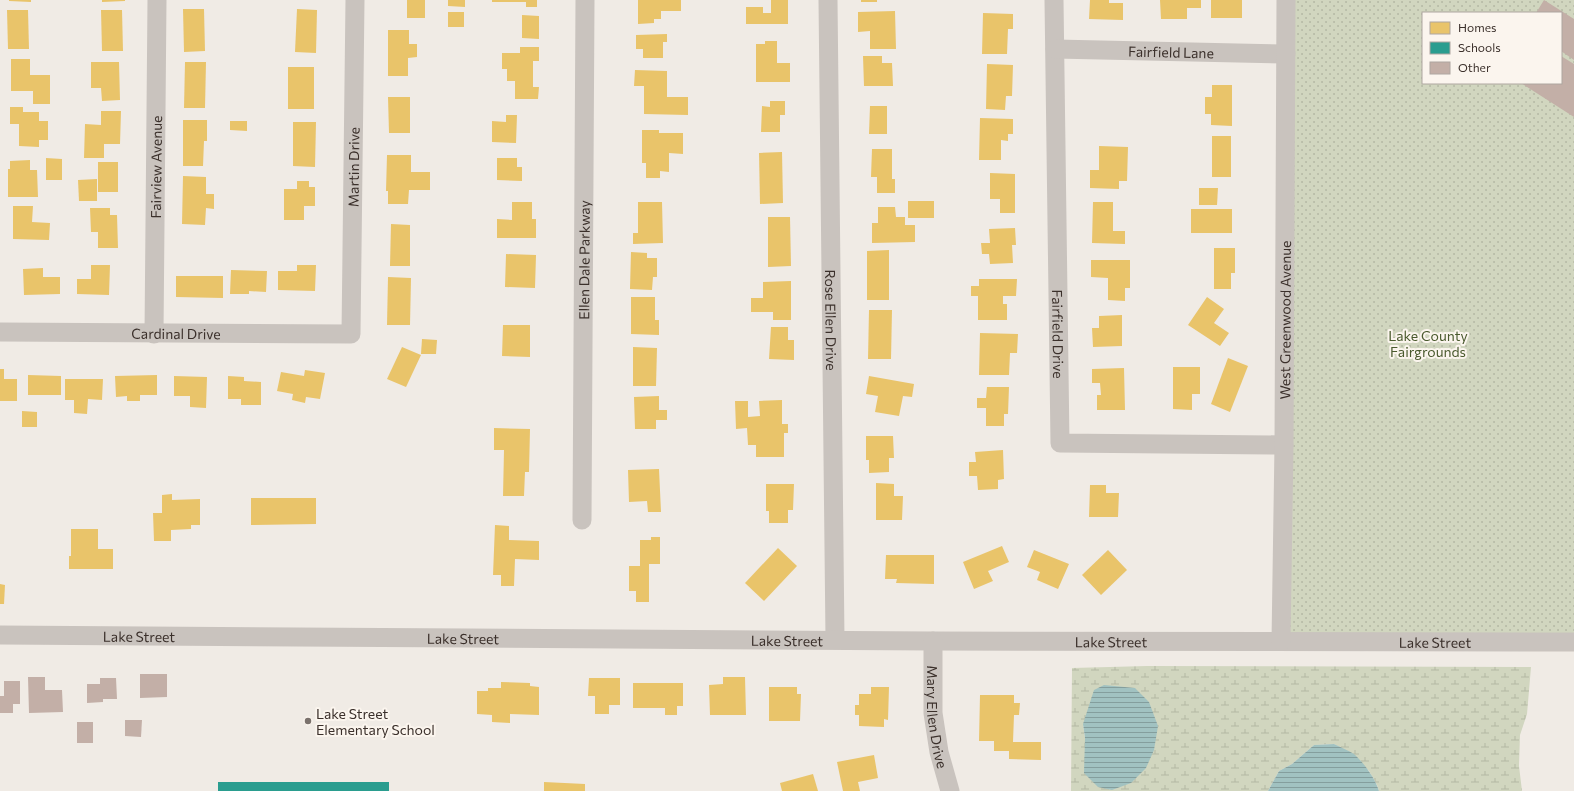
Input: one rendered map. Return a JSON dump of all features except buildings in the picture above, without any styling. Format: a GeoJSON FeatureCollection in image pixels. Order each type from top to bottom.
{"type":"FeatureCollection","features":[{"type":"Feature","properties":{"kind":"street","name":"Fairview Avenue"},"geometry":{"type":"LineString","coordinates":[[154,334],[157,0]]}},
{"type":"Feature","properties":{"kind":"street","name":"Martin Drive"},"geometry":{"type":"LineString","coordinates":[[351,334],[355,0]]}},
{"type":"Feature","properties":{"kind":"street","name":"Ellen Dale Parkway"},"geometry":{"type":"LineString","coordinates":[[582,520],[585,0]]}},
{"type":"Feature","properties":{"kind":"street","name":"Rose Ellen Drive"},"geometry":{"type":"LineString","coordinates":[[828,0],[835,639]]}},
{"type":"Feature","properties":{"kind":"street","name":"Fairfield Drive"},"geometry":{"type":"LineString","coordinates":[[1054,0],[1060,443],[1284,445]]}},
{"type":"Feature","properties":{"kind":"street","name":"West Greenwood Avenue"},"geometry":{"type":"LineString","coordinates":[[1281,641],[1284,445],[1286,0]]}},
{"type":"Feature","properties":{"kind":"street","name":"Fairfield Lane"},"geometry":{"type":"LineString","coordinates":[[1055,49],[1286,54]]}},
{"type":"Feature","properties":{"kind":"street","name":"Cardinal Drive"},"geometry":{"type":"LineString","coordinates":[[0,332],[351,334]]}},
{"type":"Feature","properties":{"kind":"street","name":"Lake Street"},"geometry":{"type":"LineString","coordinates":[[0,635],[835,639],[933,641],[1574,642]]}},
{"type":"Feature","properties":{"kind":"street","name":"Mary Ellen Drive"},"geometry":{"type":"LineString","coordinates":[[933,641],[933,713],[939,752],[950,791]]}},
{"type":"Feature","properties":{"kind":"green space","name":"Lake County Fairgrounds"},"geometry":{"type":"Polygon","coordinates":[[[1284,0],[1574,0],[1574,642],[1282,642],[1284,0]]]}},
{"type":"Feature","properties":{"kind":"green space"},"geometry":{"type":"Polygon","coordinates":[[[1147,666],[1531,667],[1527,714],[1520,735],[1519,766],[1522,791],[1379,791],[1369,771],[1353,754],[1334,744],[1314,745],[1292,764],[1279,771],[1268,791],[1071,791],[1072,668],[1147,666]],[[1083,724],[1085,738],[1112,790],[1083,724]]]}},
{"type":"Feature","properties":{"kind":"water"},"geometry":{"type":"Polygon","coordinates":[[[1104,685],[1135,688],[1149,702],[1158,726],[1154,750],[1146,768],[1131,783],[1112,790],[1098,787],[1084,773],[1085,738],[1083,724],[1094,690],[1104,685]]]}},
{"type":"Feature","properties":{"kind":"water"},"geometry":{"type":"Polygon","coordinates":[[[1334,744],[1354,754],[1358,758],[1372,776],[1379,791],[1268,791],[1279,771],[1292,764],[1314,745],[1334,744]]]}},
{"type":"Feature","properties":{"kind":"place","name":"Lake Street Elementary School"},"geometry":{"type":"Point","coordinates":[308,721]}}]}
